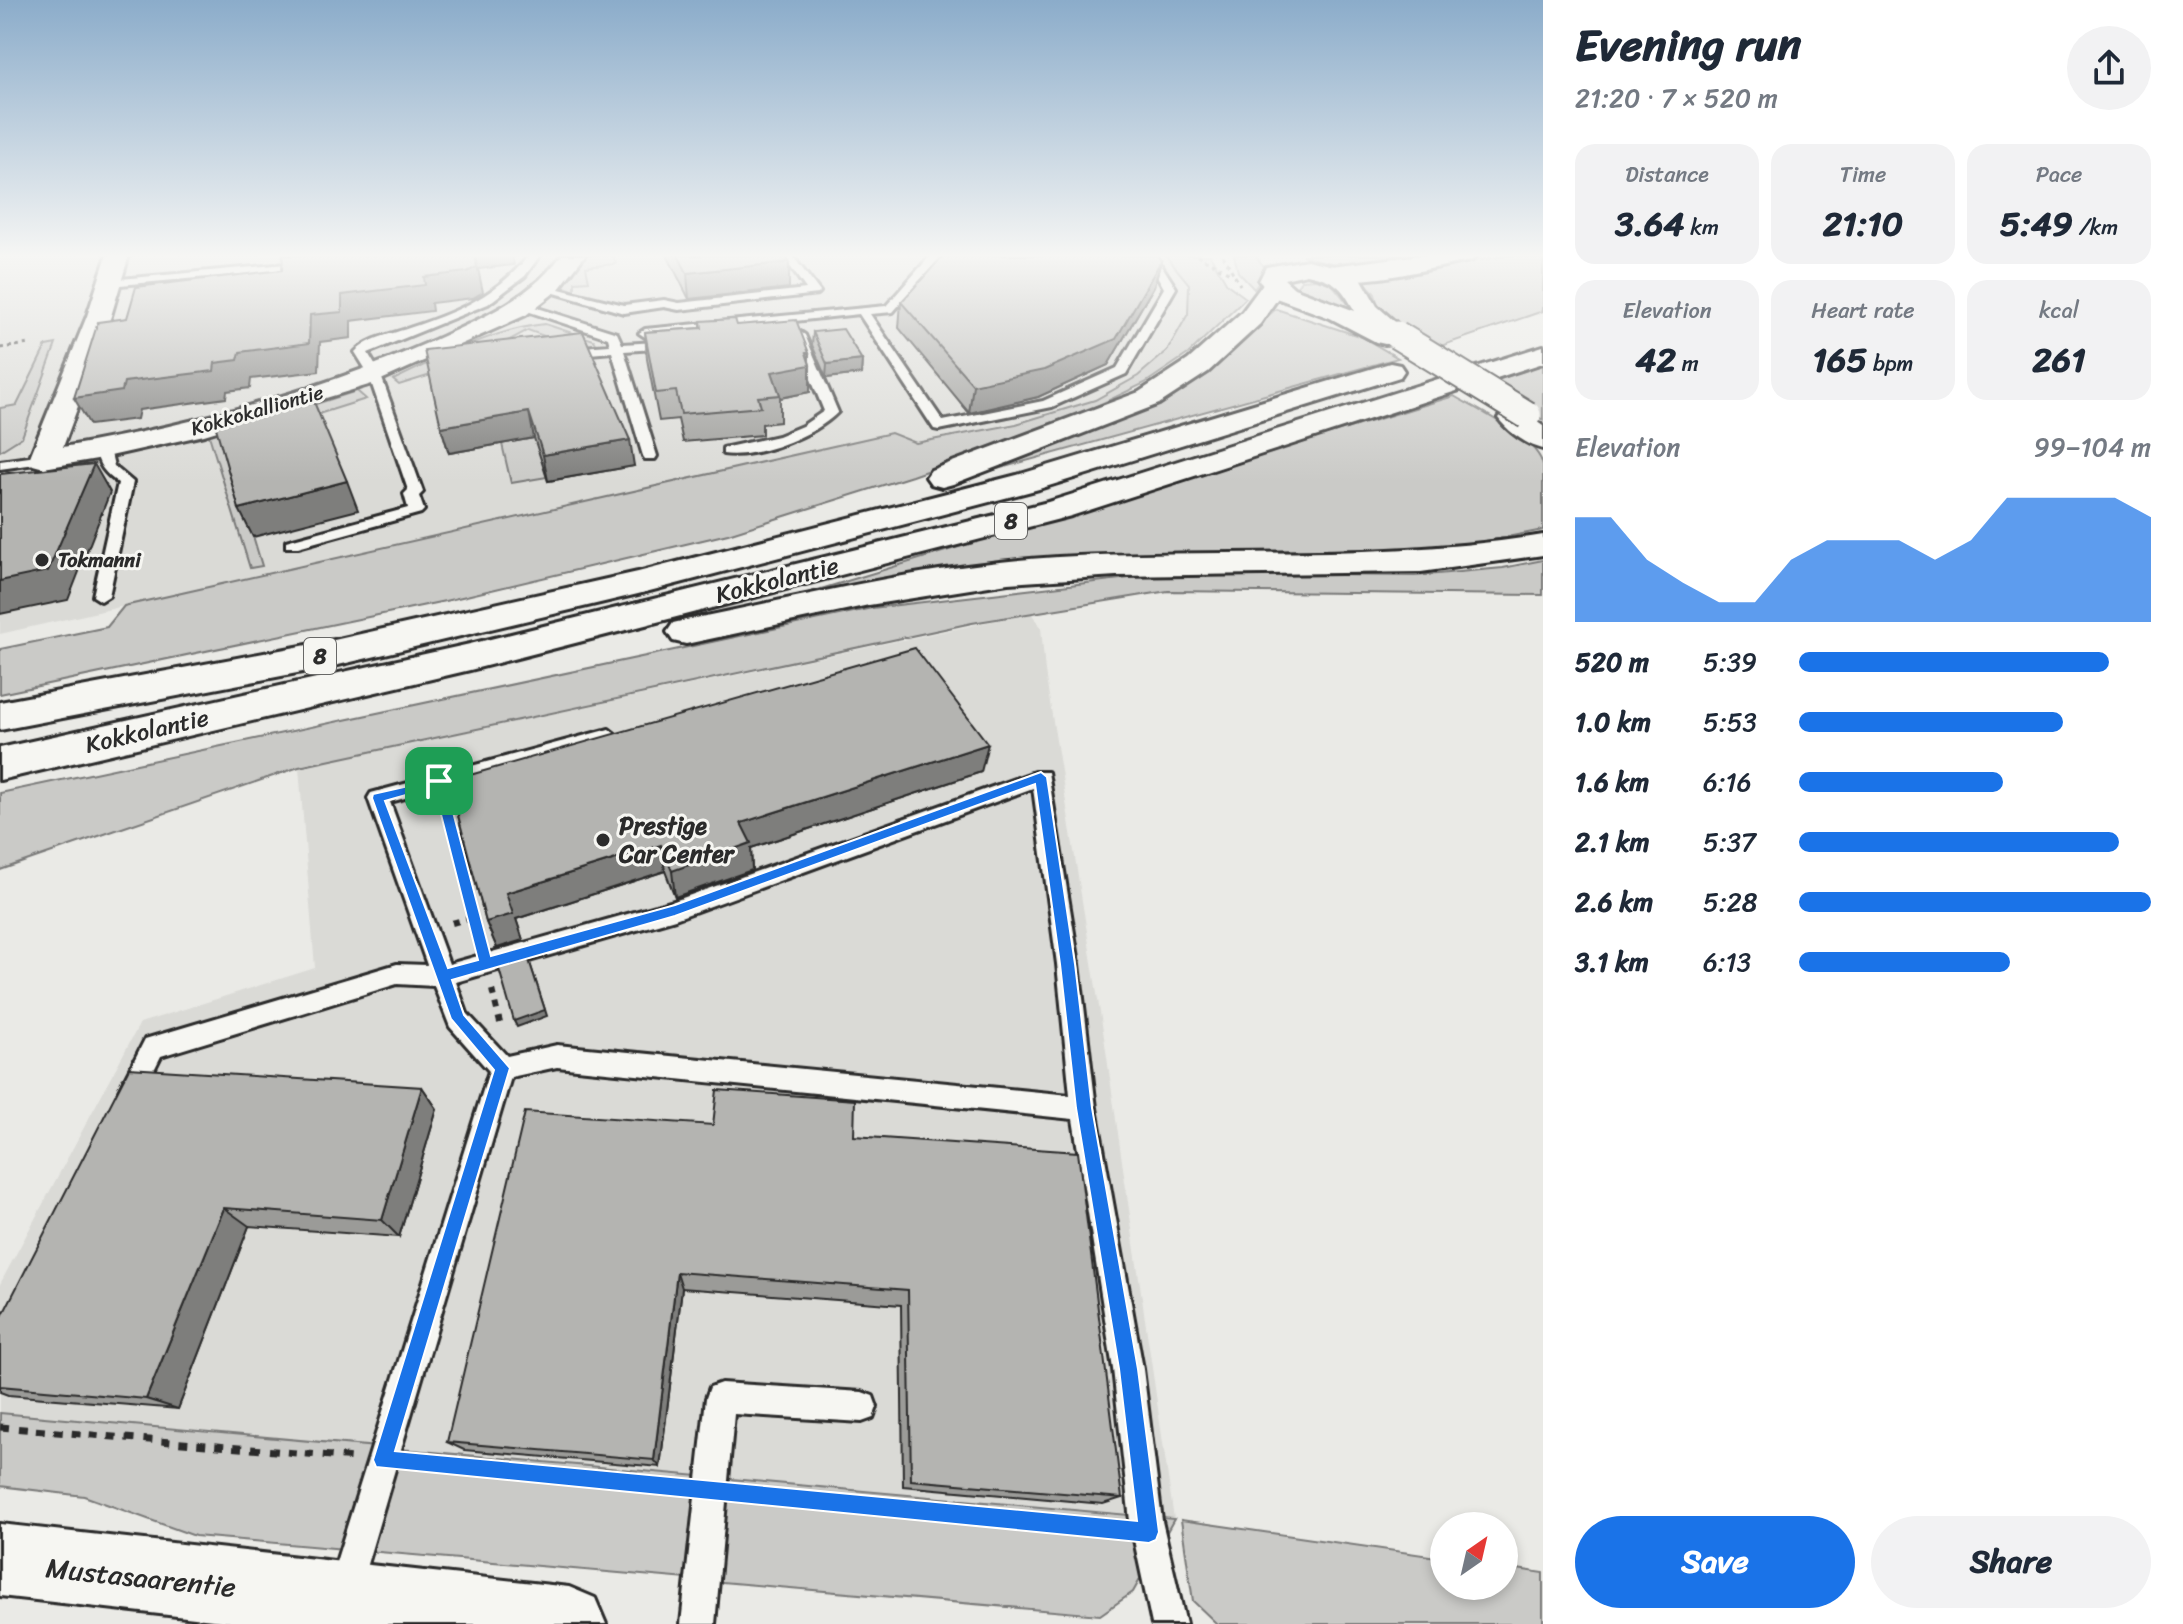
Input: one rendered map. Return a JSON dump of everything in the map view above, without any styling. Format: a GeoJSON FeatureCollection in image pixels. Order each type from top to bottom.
{"type":"FeatureCollection","features":[{"type":"Feature","properties":{"kind":"main road"},"geometry":{"type":"LineString","coordinates":[[638,583],[992,460],[1149,398],[1198,366],[1237,331]]}},
{"type":"Feature","properties":{"kind":"main road"},"geometry":{"type":"LineString","coordinates":[[1380,331],[1531,425]]}},
{"type":"Feature","properties":{"kind":"main road"},"geometry":{"type":"LineString","coordinates":[[1387,331],[1392,336]]}},
{"type":"Feature","properties":{"kind":"main road","name":"Kokkolantie"},"geometry":{"type":"LineString","coordinates":[[0,716],[334,653],[638,583],[1028,482],[1464,348]]}},
{"type":"Feature","properties":{"kind":"main road","name":"Kokkolantie"},"geometry":{"type":"LineString","coordinates":[[0,764],[470,657],[1059,509],[1543,354]]}},
{"type":"Feature","properties":{"kind":"main road"},"geometry":{"type":"LineString","coordinates":[[470,657],[532,662],[891,590],[1037,570],[1145,565],[1439,562],[1543,545]]}},
{"type":"Feature","properties":{"kind":"main road","name":"Mustasaarentie"},"geometry":{"type":"LineString","coordinates":[[0,1560],[569,1624]]}},
{"type":"Feature","properties":{"kind":"street"},"geometry":{"type":"LineString","coordinates":[[44,459],[94,331]]}},
{"type":"Feature","properties":{"kind":"street","name":"Kokkokalliontie"},"geometry":{"type":"LineString","coordinates":[[44,459],[103,449],[274,407],[415,359],[472,331]]}},
{"type":"Feature","properties":{"kind":"lane"},"geometry":{"type":"LineString","coordinates":[[292,544],[416,510],[411,494],[416,492],[374,373],[361,352],[408,331]]}},
{"type":"Feature","properties":{"kind":"lane"},"geometry":{"type":"LineString","coordinates":[[586,331],[615,342],[692,343]]}},
{"type":"Feature","properties":{"kind":"lane"},"geometry":{"type":"LineString","coordinates":[[546,353],[702,331]]}},
{"type":"Feature","properties":{"kind":"lane"},"geometry":{"type":"LineString","coordinates":[[876,331],[939,426],[1008,414],[1057,400],[1122,371],[1145,331]]}},
{"type":"Feature","properties":{"kind":"lane"},"geometry":{"type":"LineString","coordinates":[[728,451],[760,446],[811,429],[831,412],[799,334],[783,336]]}},
{"type":"Feature","properties":{"kind":"lane"},"geometry":{"type":"LineString","coordinates":[[615,342],[650,456]]}},
{"type":"Feature","properties":{"kind":"lane"},"geometry":{"type":"LineString","coordinates":[[101,596],[126,482],[113,475],[103,462],[103,449]]}},
{"type":"Feature","properties":{"kind":"lane","name":"Kokkokalliontie"},"geometry":{"type":"LineString","coordinates":[[0,465],[44,459]]}},
{"type":"Feature","properties":{"kind":"lane"},"geometry":{"type":"LineString","coordinates":[[506,1068],[458,1019],[378,798],[633,729]]}},
{"type":"Feature","properties":{"kind":"lane"},"geometry":{"type":"LineString","coordinates":[[119,1115],[153,1047],[397,974],[443,976],[675,910],[1041,777],[1068,964],[1084,1108],[1128,1369],[1149,1532],[1169,1624]]}},
{"type":"Feature","properties":{"kind":"lane"},"geometry":{"type":"LineString","coordinates":[[506,1068],[557,1056],[1084,1108]]}},
{"type":"Feature","properties":{"kind":"lane"},"geometry":{"type":"LineString","coordinates":[[341,1599],[506,1068]]}},
{"type":"Feature","properties":{"kind":"lane"},"geometry":{"type":"LineString","coordinates":[[698,1624],[721,1398],[862,1407]]}},
{"type":"Feature","properties":{"kind":"path"},"geometry":{"type":"LineString","coordinates":[[0,348],[30,344]]}},
{"type":"Feature","properties":{"kind":"path"},"geometry":{"type":"LineString","coordinates":[[439,781],[486,964],[506,1068]]}},
{"type":"Feature","properties":{"kind":"path"},"geometry":{"type":"LineString","coordinates":[[0,1427],[712,1489],[1149,1532]]}},
{"type":"Feature","properties":{"kind":"shaded area"},"geometry":{"type":"Polygon","coordinates":[[[0,331],[1178,331],[1167,351],[1138,376],[1095,400],[1060,413],[916,443],[891,433],[0,634],[0,331]]]}},
{"type":"Feature","properties":{"kind":"shaded area"},"geometry":{"type":"Polygon","coordinates":[[[527,331],[485,353],[512,367],[547,477],[511,483],[502,444],[431,375],[399,385],[393,380],[505,332],[527,331]]]}},
{"type":"Feature","properties":{"kind":"shaded area"},"geometry":{"type":"Polygon","coordinates":[[[530,331],[566,331],[594,340],[597,345],[568,345],[530,331]]]}},
{"type":"Feature","properties":{"kind":"shaded area"},"geometry":{"type":"Polygon","coordinates":[[[1178,331],[1212,331],[1188,354],[1145,383],[1059,424],[912,476],[728,534],[445,601],[0,694],[0,649],[107,627],[124,606],[891,433],[916,443],[1016,424],[1095,400],[1138,376],[1167,351],[1178,331]]]}},
{"type":"Feature","properties":{"kind":"shaded area"},"geometry":{"type":"Polygon","coordinates":[[[1250,331],[1343,331],[1362,337],[1398,358],[936,486],[1115,421],[1174,395],[1250,331]]]}},
{"type":"Feature","properties":{"kind":"shaded area"},"geometry":{"type":"Polygon","coordinates":[[[1410,331],[1485,331],[1435,348],[1410,331]]]}},
{"type":"Feature","properties":{"kind":"shaded area"},"geometry":{"type":"Polygon","coordinates":[[[56,344],[22,437],[0,451],[0,408],[17,405],[46,346],[56,344]]]}},
{"type":"Feature","properties":{"kind":"shaded area"},"geometry":{"type":"Polygon","coordinates":[[[1543,364],[1543,420],[1488,383],[1543,364]]]}},
{"type":"Feature","properties":{"kind":"shaded area"},"geometry":{"type":"Polygon","coordinates":[[[357,391],[366,399],[312,416],[228,452],[262,566],[250,568],[208,432],[234,430],[357,391]]]}},
{"type":"Feature","properties":{"kind":"shaded area"},"geometry":{"type":"Polygon","coordinates":[[[1454,396],[1519,435],[1539,456],[1543,466],[1543,530],[1430,552],[1037,561],[798,596],[1454,396]]]}},
{"type":"Feature","properties":{"kind":"shaded area"},"geometry":{"type":"Polygon","coordinates":[[[1543,560],[1543,595],[1168,591],[972,623],[299,767],[0,870],[0,793],[872,608],[1172,573],[1415,576],[1503,568],[1543,560]]]}},
{"type":"Feature","properties":{"kind":"shaded area"},"geometry":{"type":"Polygon","coordinates":[[[1031,613],[1041,627],[1045,672],[1104,1037],[1174,1519],[0,1413],[0,1284],[140,1023],[315,968],[299,767],[1031,613]]]}},
{"type":"Feature","properties":{"kind":"shaded area"},"geometry":{"type":"Polygon","coordinates":[[[0,1413],[1174,1519],[1133,1592],[1100,1615],[195,1536],[84,1496],[0,1486],[0,1413]]]}},
{"type":"Feature","properties":{"kind":"shaded area"},"geometry":{"type":"Polygon","coordinates":[[[1181,1520],[1430,1556],[1430,1600],[1518,1600],[1518,1569],[1543,1573],[1543,1624],[1217,1624],[1193,1601],[1181,1520]]]}},
{"type":"Feature","properties":{"kind":"building"},"geometry":{"type":"Polygon","coordinates":[[[95,331],[309,331],[309,343],[240,352],[238,360],[215,363],[214,371],[124,382],[122,391],[74,398],[95,331]]]}},
{"type":"Feature","properties":{"kind":"building"},"geometry":{"type":"Polygon","coordinates":[[[800,331],[810,365],[772,372],[780,395],[758,397],[761,407],[681,414],[676,391],[656,393],[645,332],[800,331]]]}},
{"type":"Feature","properties":{"kind":"building"},"geometry":{"type":"Polygon","coordinates":[[[844,331],[862,360],[827,364],[813,332],[844,331]]]}},
{"type":"Feature","properties":{"kind":"building"},"geometry":{"type":"Polygon","coordinates":[[[926,331],[1121,331],[1116,339],[1044,370],[973,385],[926,331]]]}},
{"type":"Feature","properties":{"kind":"building"},"geometry":{"type":"Polygon","coordinates":[[[583,332],[630,440],[543,455],[529,412],[441,427],[424,350],[583,332]]]}},
{"type":"Feature","properties":{"kind":"building"},"geometry":{"type":"Polygon","coordinates":[[[314,402],[347,481],[239,509],[215,424],[314,402]]]}},
{"type":"Feature","properties":{"kind":"building"},"geometry":{"type":"Polygon","coordinates":[[[94,464],[48,571],[0,581],[0,474],[94,464]]]}},
{"type":"Feature","properties":{"kind":"building"},"geometry":{"type":"Polygon","coordinates":[[[915,648],[988,744],[741,823],[751,843],[672,871],[661,845],[506,893],[513,914],[486,922],[449,781],[915,648]]]}},
{"type":"Feature","properties":{"kind":"building"},"geometry":{"type":"Polygon","coordinates":[[[528,957],[545,1010],[514,1021],[499,969],[500,965],[528,957]]]}},
{"type":"Feature","properties":{"kind":"building"},"geometry":{"type":"Polygon","coordinates":[[[129,1068],[422,1087],[382,1220],[224,1208],[146,1399],[0,1386],[0,1320],[129,1068]]]}},
{"type":"Feature","properties":{"kind":"building"},"geometry":{"type":"Polygon","coordinates":[[[717,1090],[855,1100],[854,1136],[1078,1152],[1122,1498],[911,1480],[908,1290],[677,1272],[654,1460],[447,1442],[525,1112],[713,1125],[717,1090]]]}},
{"type":"Feature","properties":{"kind":"place","name":"Tokmanni"},"geometry":{"type":"Point","coordinates":[42,560]}},
{"type":"Feature","properties":{"kind":"place","name":"Prestige Car Center"},"geometry":{"type":"Point","coordinates":[603,840]}},
{"type":"Feature","properties":{"kind":"route"},"geometry":{"type":"LineString","coordinates":[[439,781],[378,798],[443,976],[675,910],[1041,777],[1068,964],[1084,1108],[1128,1369],[1149,1532],[383,1460],[502,1068],[458,1019],[443,976],[486,964],[439,781]]}}]}
